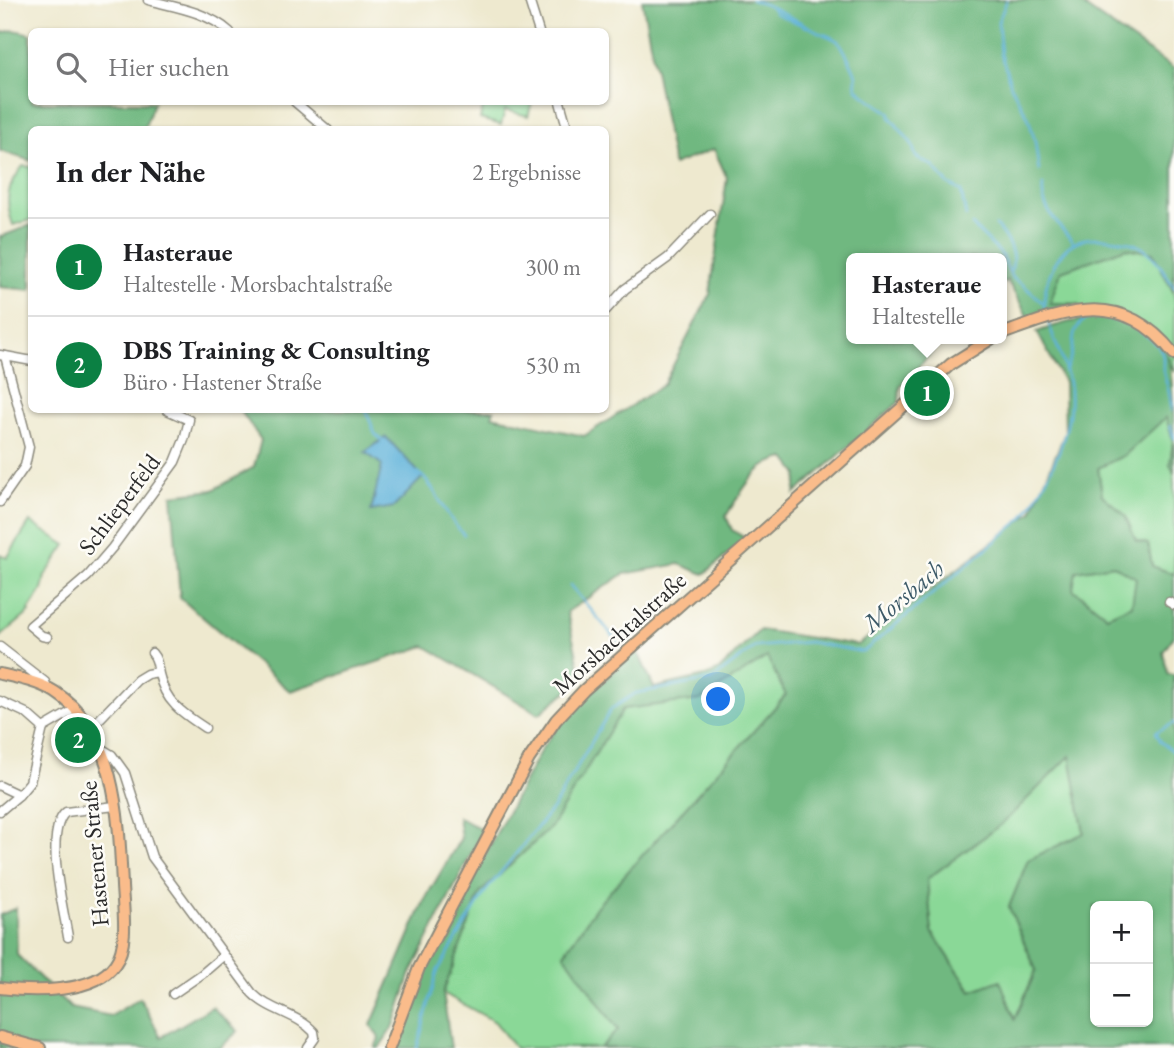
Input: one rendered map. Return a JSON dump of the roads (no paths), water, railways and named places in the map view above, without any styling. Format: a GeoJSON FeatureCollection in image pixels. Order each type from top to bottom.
{"type":"FeatureCollection","features":[{"type":"Feature","properties":{"kind":"main road"},"geometry":{"type":"LineString","coordinates":[[1007,332],[1054,317],[1111,310],[1141,324],[1174,354]]}},
{"type":"Feature","properties":{"kind":"main road","name":"Morsbachtalstraße"},"geometry":{"type":"LineString","coordinates":[[389,1048],[424,957],[529,759],[564,711],[584,690],[951,364],[983,344]]}},
{"type":"Feature","properties":{"kind":"main road","name":"Hastener Straße"},"geometry":{"type":"LineString","coordinates":[[0,674],[47,687],[58,694],[90,729],[102,748],[115,806],[123,899],[122,946],[115,965],[106,974],[68,988],[34,991],[0,988]]}},
{"type":"Feature","properties":{"kind":"main road"},"geometry":{"type":"LineString","coordinates":[[0,1037],[40,1048]]}},
{"type":"Feature","properties":{"kind":"street"},"geometry":{"type":"LineString","coordinates":[[148,0],[205,16],[225,28]]}},
{"type":"Feature","properties":{"kind":"street"},"geometry":{"type":"LineString","coordinates":[[529,0],[538,28]]}},
{"type":"Feature","properties":{"kind":"street"},"geometry":{"type":"LineString","coordinates":[[299,105],[323,126]]}},
{"type":"Feature","properties":{"kind":"street"},"geometry":{"type":"LineString","coordinates":[[561,105],[567,126]]}},
{"type":"Feature","properties":{"kind":"street"},"geometry":{"type":"LineString","coordinates":[[609,307],[625,289],[668,258],[710,214]]}},
{"type":"Feature","properties":{"kind":"street"},"geometry":{"type":"LineString","coordinates":[[0,502],[25,466],[29,447],[3,356],[28,360]]}},
{"type":"Feature","properties":{"kind":"street","name":"Schlieperfeld"},"geometry":{"type":"LineString","coordinates":[[47,637],[30,626],[100,563],[175,462],[189,420],[174,413]]}},
{"type":"Feature","properties":{"kind":"street"},"geometry":{"type":"LineString","coordinates":[[0,647],[45,682],[47,687]]}},
{"type":"Feature","properties":{"kind":"street"},"geometry":{"type":"LineString","coordinates":[[152,653],[157,659],[165,694],[173,706],[205,728]]}},
{"type":"Feature","properties":{"kind":"street"},"geometry":{"type":"LineString","coordinates":[[90,729],[137,680],[158,672]]}},
{"type":"Feature","properties":{"kind":"street"},"geometry":{"type":"LineString","coordinates":[[0,701],[26,713],[43,728]]}},
{"type":"Feature","properties":{"kind":"street"},"geometry":{"type":"LineString","coordinates":[[0,811],[30,782],[43,728],[74,710]]}},
{"type":"Feature","properties":{"kind":"street"},"geometry":{"type":"LineString","coordinates":[[102,748],[112,755],[125,773],[152,857],[259,1001],[310,1027],[315,1038],[308,1048]]}},
{"type":"Feature","properties":{"kind":"street"},"geometry":{"type":"LineString","coordinates":[[0,786],[19,795]]}},
{"type":"Feature","properties":{"kind":"street"},"geometry":{"type":"LineString","coordinates":[[68,937],[55,850],[60,819],[66,812],[115,806]]}},
{"type":"Feature","properties":{"kind":"street"},"geometry":{"type":"LineString","coordinates":[[173,994],[223,956]]}},
{"type":"Feature","properties":{"kind":"water"},"geometry":{"type":"Polygon","coordinates":[[[386,437],[423,477],[394,507],[371,511],[382,465],[365,452],[386,437]]]}},
{"type":"Feature","properties":{"kind":"waterway"},"geometry":{"type":"LineString","coordinates":[[752,0],[839,42],[855,73],[856,87],[890,113],[890,117],[912,144],[916,157],[933,166],[948,184],[961,191],[966,216]]}},
{"type":"Feature","properties":{"kind":"waterway"},"geometry":{"type":"LineString","coordinates":[[1007,0],[998,22],[1001,54],[1011,86],[1028,117],[1039,171]]}},
{"type":"Feature","properties":{"kind":"waterway"},"geometry":{"type":"LineString","coordinates":[[772,8],[775,13],[807,27]]}},
{"type":"Feature","properties":{"kind":"waterway"},"geometry":{"type":"LineString","coordinates":[[1043,185],[1044,201],[1048,209],[1074,243]]}},
{"type":"Feature","properties":{"kind":"waterway"},"geometry":{"type":"LineString","coordinates":[[972,225],[1000,253]]}},
{"type":"Feature","properties":{"kind":"waterway"},"geometry":{"type":"LineString","coordinates":[[996,226],[1012,254],[1010,272]]}},
{"type":"Feature","properties":{"kind":"waterway","name":"Morsbach"},"geometry":{"type":"LineString","coordinates":[[1046,315],[1045,295],[1050,273],[1069,246],[1084,239],[1110,239],[1141,247],[1156,260],[1174,288]]}},
{"type":"Feature","properties":{"kind":"waterway"},"geometry":{"type":"LineString","coordinates":[[1007,267],[1012,278],[1042,302]]}},
{"type":"Feature","properties":{"kind":"waterway"},"geometry":{"type":"LineString","coordinates":[[1065,372],[1074,334],[1079,325],[1087,319],[1098,317],[1124,323],[1148,337],[1162,353],[1171,411]]}},
{"type":"Feature","properties":{"kind":"waterway","name":"Morsbach"},"geometry":{"type":"LineString","coordinates":[[417,1048],[437,972],[485,892],[553,808],[611,709],[636,693],[712,680],[755,647],[809,642],[863,652],[1023,518],[1050,472],[1069,417],[1069,383],[1048,321]]}},
{"type":"Feature","properties":{"kind":"waterway"},"geometry":{"type":"LineString","coordinates":[[367,413],[375,434],[384,442]]}},
{"type":"Feature","properties":{"kind":"waterway"},"geometry":{"type":"LineString","coordinates":[[1170,426],[1174,438]]}},
{"type":"Feature","properties":{"kind":"waterway"},"geometry":{"type":"LineString","coordinates":[[418,472],[431,486],[464,535]]}},
{"type":"Feature","properties":{"kind":"waterway"},"geometry":{"type":"LineString","coordinates":[[570,585],[624,649]]}},
{"type":"Feature","properties":{"kind":"waterway"},"geometry":{"type":"LineString","coordinates":[[1174,723],[1156,732],[1161,742],[1174,752]]}},
{"type":"Feature","properties":{"kind":"place","name":"Hasteraue"},"geometry":{"type":"Point","coordinates":[927,393]}},
{"type":"Feature","properties":{"kind":"place","name":"DBS Training & Consulting"},"geometry":{"type":"Point","coordinates":[78,740]}}]}
